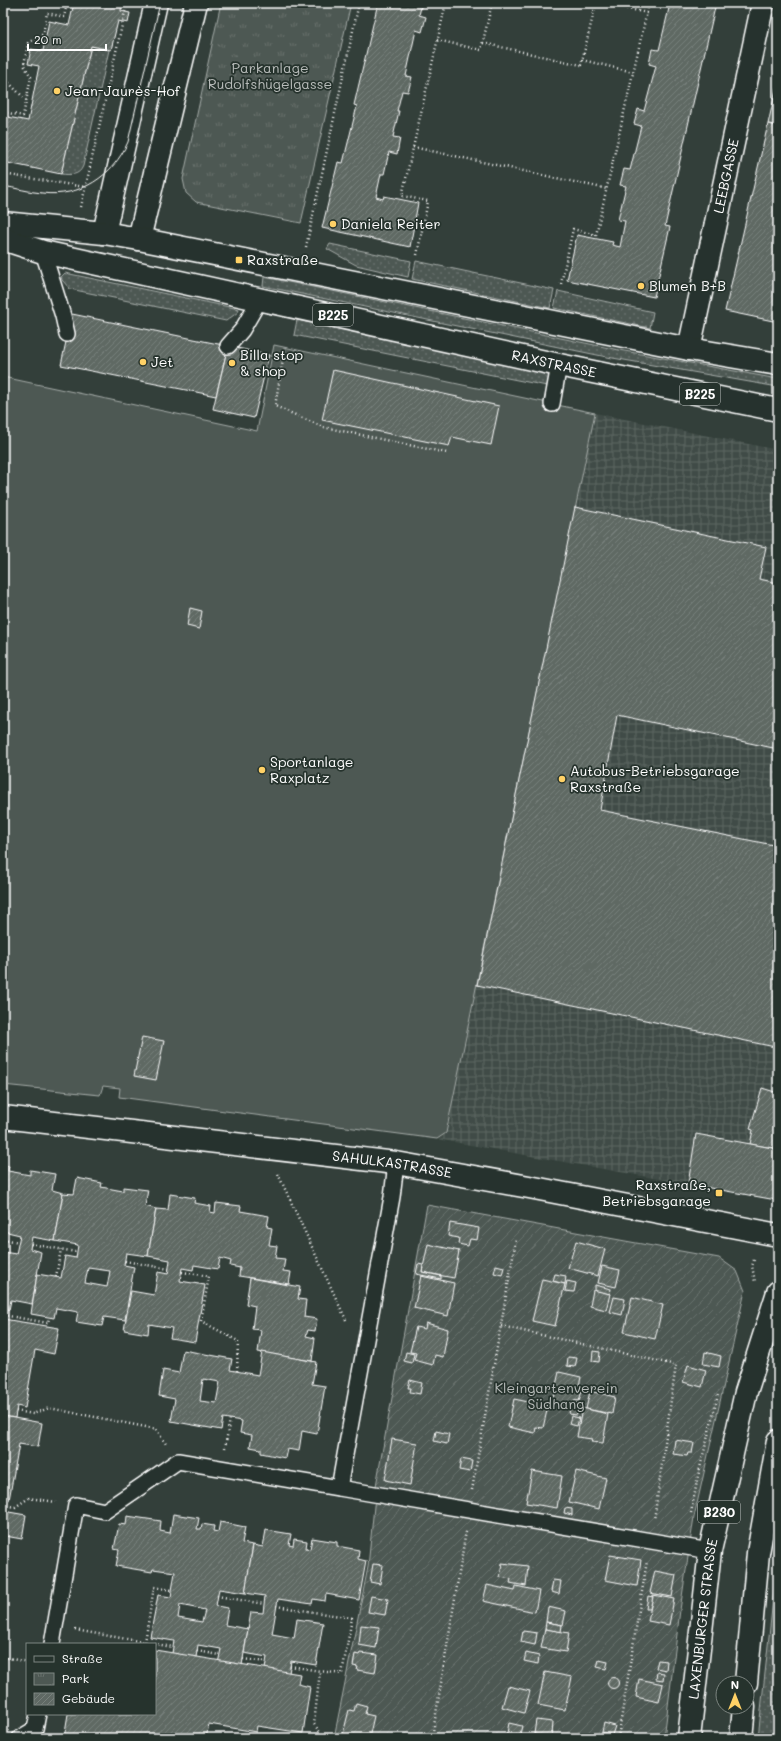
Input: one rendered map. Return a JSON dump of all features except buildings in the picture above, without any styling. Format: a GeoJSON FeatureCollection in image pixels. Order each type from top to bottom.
{"type":"FeatureCollection","features":[{"type":"Feature","properties":{"kind":"main road"},"geometry":{"type":"LineString","coordinates":[[104,233],[156,3]]}},
{"type":"Feature","properties":{"kind":"main road"},"geometry":{"type":"LineString","coordinates":[[139,239],[196,3]]}},
{"type":"Feature","properties":{"kind":"main road","name":"LEEBGASSE"},"geometry":{"type":"LineString","coordinates":[[689,349],[763,3]]}},
{"type":"Feature","properties":{"kind":"main road"},"geometry":{"type":"LineString","coordinates":[[3,223],[104,233],[139,239],[689,349],[778,364]]}},
{"type":"Feature","properties":{"kind":"main road","name":"RAXSTRASSE"},"geometry":{"type":"LineString","coordinates":[[3,239],[43,252],[778,410]]}},
{"type":"Feature","properties":{"kind":"main road","name":"SAHULKASTRASSE"},"geometry":{"type":"LineString","coordinates":[[3,1117],[396,1163],[536,1188],[778,1235]]}},
{"type":"Feature","properties":{"kind":"main road","name":"LAXENBURGER STRASSE"},"geometry":{"type":"LineString","coordinates":[[689,1738],[710,1551],[746,1392],[778,1292]]}},
{"type":"Feature","properties":{"kind":"main road"},"geometry":{"type":"LineString","coordinates":[[747,1675],[758,1553],[778,1441]]}},
{"type":"Feature","properties":{"kind":"main road"},"geometry":{"type":"LineString","coordinates":[[741,1738],[743,1715]]}},
{"type":"Feature","properties":{"kind":"lane"},"geometry":{"type":"LineString","coordinates":[[43,252],[68,334]]}},
{"type":"Feature","properties":{"kind":"lane"},"geometry":{"type":"LineString","coordinates":[[228,346],[242,330],[260,299]]}},
{"type":"Feature","properties":{"kind":"lane"},"geometry":{"type":"LineString","coordinates":[[552,404],[559,364]]}},
{"type":"Feature","properties":{"kind":"lane"},"geometry":{"type":"LineString","coordinates":[[338,1488],[392,1197],[396,1163]]}},
{"type":"Feature","properties":{"kind":"lane"},"geometry":{"type":"LineString","coordinates":[[52,1643],[76,1506],[106,1511],[178,1461],[710,1551]]}},
{"type":"Feature","properties":{"kind":"lane"},"geometry":{"type":"LineString","coordinates":[[20,1738],[35,1729],[38,1715]]}},
{"type":"Feature","properties":{"kind":"path"},"geometry":{"type":"LineString","coordinates":[[3,112],[23,116],[31,77],[24,65],[28,43],[43,34],[47,13],[64,17],[67,3]]}},
{"type":"Feature","properties":{"kind":"path"},"geometry":{"type":"LineString","coordinates":[[81,209],[127,3]]}},
{"type":"Feature","properties":{"kind":"path"},"geometry":{"type":"LineString","coordinates":[[300,271],[359,3]]}},
{"type":"Feature","properties":{"kind":"path"},"geometry":{"type":"LineString","coordinates":[[416,255],[428,201],[402,196],[446,3]]}},
{"type":"Feature","properties":{"kind":"path"},"geometry":{"type":"LineString","coordinates":[[437,40],[481,50],[492,3]]}},
{"type":"Feature","properties":{"kind":"path"},"geometry":{"type":"LineString","coordinates":[[483,43],[581,65],[596,3]]}},
{"type":"Feature","properties":{"kind":"path"},"geometry":{"type":"LineString","coordinates":[[603,3],[647,13]]}},
{"type":"Feature","properties":{"kind":"path"},"geometry":{"type":"LineString","coordinates":[[561,284],[573,229],[596,234],[649,3]]}},
{"type":"Feature","properties":{"kind":"path"},"geometry":{"type":"LineString","coordinates":[[582,60],[633,72]]}},
{"type":"Feature","properties":{"kind":"path"},"geometry":{"type":"LineString","coordinates":[[3,77],[26,100]]}},
{"type":"Feature","properties":{"kind":"path"},"geometry":{"type":"LineString","coordinates":[[413,148],[607,189]]}},
{"type":"Feature","properties":{"kind":"path"},"geometry":{"type":"LineString","coordinates":[[3,174],[86,187]]}},
{"type":"Feature","properties":{"kind":"path"},"geometry":{"type":"LineString","coordinates":[[285,348],[275,406],[324,427],[447,452]]}},
{"type":"Feature","properties":{"kind":"path"},"geometry":{"type":"LineString","coordinates":[[265,1147],[363,1355]]}},
{"type":"Feature","properties":{"kind":"path"},"geometry":{"type":"LineString","coordinates":[[3,1239],[18,1242]]}},
{"type":"Feature","properties":{"kind":"path"},"geometry":{"type":"LineString","coordinates":[[31,1244],[76,1252]]}},
{"type":"Feature","properties":{"kind":"path"},"geometry":{"type":"LineString","coordinates":[[56,1277],[61,1249]]}},
{"type":"Feature","properties":{"kind":"path"},"geometry":{"type":"LineString","coordinates":[[125,1262],[169,1269]]}},
{"type":"Feature","properties":{"kind":"path"},"geometry":{"type":"LineString","coordinates":[[182,1272],[209,1276],[201,1321],[238,1341],[237,1372]]}},
{"type":"Feature","properties":{"kind":"path"},"geometry":{"type":"LineString","coordinates":[[3,1315],[48,1323],[49,1317]]}},
{"type":"Feature","properties":{"kind":"path"},"geometry":{"type":"LineString","coordinates":[[501,1326],[676,1366],[651,1541],[618,1738]]}},
{"type":"Feature","properties":{"kind":"path"},"geometry":{"type":"LineString","coordinates":[[16,1411],[33,1414],[49,1408],[156,1429],[178,1461]]}},
{"type":"Feature","properties":{"kind":"path"},"geometry":{"type":"LineString","coordinates":[[222,1469],[230,1419]]}},
{"type":"Feature","properties":{"kind":"path"},"geometry":{"type":"LineString","coordinates":[[3,1506],[15,1507],[29,1498],[76,1506]]}},
{"type":"Feature","properties":{"kind":"path"},"geometry":{"type":"LineString","coordinates":[[145,1642],[154,1587],[172,1590]]}},
{"type":"Feature","properties":{"kind":"path"},"geometry":{"type":"LineString","coordinates":[[217,1596],[264,1604]]}},
{"type":"Feature","properties":{"kind":"path"},"geometry":{"type":"LineString","coordinates":[[276,1606],[352,1618],[342,1674],[290,1666]]}},
{"type":"Feature","properties":{"kind":"path"},"geometry":{"type":"LineString","coordinates":[[56,1626],[151,1643]]}},
{"type":"Feature","properties":{"kind":"path"},"geometry":{"type":"LineString","coordinates":[[156,1644],[173,1647]]}},
{"type":"Feature","properties":{"kind":"path"},"geometry":{"type":"LineString","coordinates":[[197,1651],[220,1654]]}},
{"type":"Feature","properties":{"kind":"path"},"geometry":{"type":"LineString","coordinates":[[3,1657],[26,1662]]}},
{"type":"Feature","properties":{"kind":"path"},"geometry":{"type":"LineString","coordinates":[[243,1659],[266,1662]]}},
{"type":"Feature","properties":{"kind":"path"},"geometry":{"type":"LineString","coordinates":[[320,1671],[314,1724],[324,1738]]}},
{"type":"Feature","properties":{"kind":"shaded area"},"geometry":{"type":"Polygon","coordinates":[[[595,413],[778,450],[778,1194],[776,1200],[437,1139],[446,1133],[595,413]]]}},
{"type":"Feature","properties":{"kind":"green space","name":"Parkanlage Rudolfshügelgasse"},"geometry":{"type":"Polygon","coordinates":[[[221,3],[351,3],[301,223],[196,202],[186,193],[183,179],[221,3]]]}},
{"type":"Feature","properties":{"kind":"green space"},"geometry":{"type":"Polygon","coordinates":[[[91,46],[109,50],[83,166],[77,173],[71,175],[61,174],[91,46]]]}},
{"type":"Feature","properties":{"kind":"green space"},"geometry":{"type":"Polygon","coordinates":[[[330,244],[411,261],[408,277],[356,265],[327,249],[330,244]]]}},
{"type":"Feature","properties":{"kind":"green space"},"geometry":{"type":"Polygon","coordinates":[[[416,261],[554,290],[550,308],[412,279],[416,261]]]}},
{"type":"Feature","properties":{"kind":"green space"},"geometry":{"type":"Polygon","coordinates":[[[65,273],[239,309],[238,312],[226,321],[70,289],[61,277],[65,273]]]}},
{"type":"Feature","properties":{"kind":"green space"},"geometry":{"type":"Polygon","coordinates":[[[264,277],[619,350],[778,379],[778,387],[607,357],[263,286],[264,277]]]}},
{"type":"Feature","properties":{"kind":"green space"},"geometry":{"type":"Polygon","coordinates":[[[558,291],[653,312],[650,328],[554,308],[558,291]]]}},
{"type":"Feature","properties":{"kind":"green space"},"geometry":{"type":"Polygon","coordinates":[[[297,320],[550,373],[547,386],[294,335],[297,320]]]}},
{"type":"Feature","properties":{"kind":"green space","name":"Sportanlage Raxplatz"},"geometry":{"type":"Polygon","coordinates":[[[274,345],[595,413],[446,1133],[437,1139],[119,1097],[120,1088],[103,1086],[100,1095],[3,1085],[3,377],[257,431],[274,345]]]}},
{"type":"Feature","properties":{"kind":"green space","name":"Kleingartenverein Südhang"},"geometry":{"type":"Polygon","coordinates":[[[427,1205],[719,1258],[737,1271],[745,1291],[694,1517],[680,1610],[664,1738],[334,1738],[368,1567],[376,1486],[427,1205]]]}},
{"type":"Feature","properties":{"kind":"green space"},"geometry":{"type":"Polygon","coordinates":[[[778,1553],[778,1705],[775,1738],[758,1738],[778,1553]]]}},
{"type":"Feature","properties":{"kind":"tram line"},"geometry":{"type":"LineString","coordinates":[[3,186],[42,193],[56,194],[69,192],[94,182],[114,165],[128,142],[160,3]]}},
{"type":"Feature","properties":{"kind":"place","name":"Jean-Jaurès-Hof"},"geometry":{"type":"Point","coordinates":[57,91]}},
{"type":"Feature","properties":{"kind":"place","name":"Daniela Reiter"},"geometry":{"type":"Point","coordinates":[333,224]}},
{"type":"Feature","properties":{"kind":"place","name":"Raxstraße"},"geometry":{"type":"Point","coordinates":[239,260]}},
{"type":"Feature","properties":{"kind":"place","name":"Blumen B+B"},"geometry":{"type":"Point","coordinates":[641,286]}},
{"type":"Feature","properties":{"kind":"place","name":"Jet"},"geometry":{"type":"Point","coordinates":[143,362]}},
{"type":"Feature","properties":{"kind":"place","name":"Billa stop & shop"},"geometry":{"type":"Point","coordinates":[232,363]}},
{"type":"Feature","properties":{"kind":"place","name":"Sportanlage Raxplatz"},"geometry":{"type":"Point","coordinates":[262,770]}},
{"type":"Feature","properties":{"kind":"place","name":"Autobus-Betriebsgarage Raxstraße"},"geometry":{"type":"Point","coordinates":[562,779]}},
{"type":"Feature","properties":{"kind":"place","name":"Raxstraße, Betriebsgarage"},"geometry":{"type":"Point","coordinates":[719,1193]}}]}
